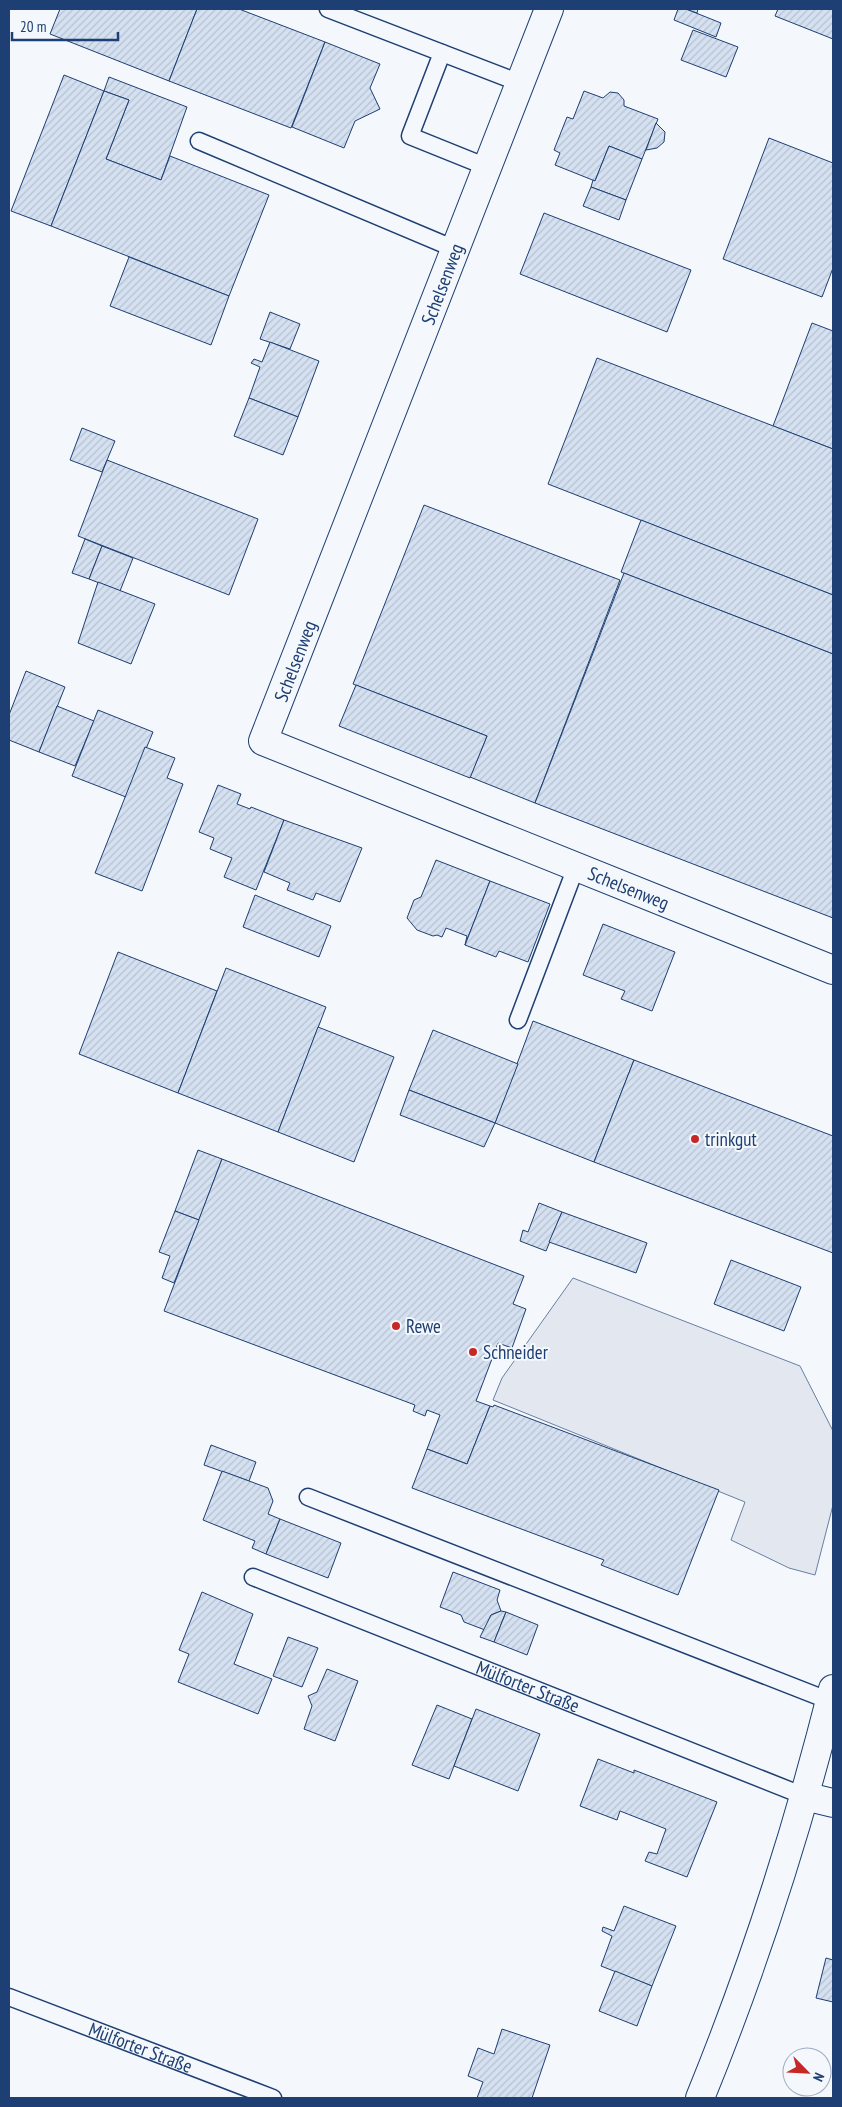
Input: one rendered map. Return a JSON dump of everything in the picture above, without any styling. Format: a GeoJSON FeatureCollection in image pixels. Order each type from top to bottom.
{"type":"FeatureCollection","features":[{"type":"Feature","properties":{"kind":"street","name":"Schelsenweg"},"geometry":{"type":"LineString","coordinates":[[549,9],[263,741],[833,970]]}},
{"type":"Feature","properties":{"kind":"street"},"geometry":{"type":"LineString","coordinates":[[700,2098],[722,2046],[763,1927],[804,1796],[832,1695]]}},
{"type":"Feature","properties":{"kind":"street"},"geometry":{"type":"LineString","coordinates":[[804,1796],[833,1803]]}},
{"type":"Feature","properties":{"kind":"lane"},"geometry":{"type":"LineString","coordinates":[[328,9],[520,83]]}},
{"type":"Feature","properties":{"kind":"lane"},"geometry":{"type":"LineString","coordinates":[[442,53],[410,136],[487,167]]}},
{"type":"Feature","properties":{"kind":"lane"},"geometry":{"type":"LineString","coordinates":[[199,141],[455,248]]}},
{"type":"Feature","properties":{"kind":"lane"},"geometry":{"type":"LineString","coordinates":[[518,1020],[576,867]]}},
{"type":"Feature","properties":{"kind":"lane"},"geometry":{"type":"LineString","coordinates":[[308,1497],[832,1695]]}},
{"type":"Feature","properties":{"kind":"lane","name":"Mülforter Straße"},"geometry":{"type":"LineString","coordinates":[[253,1577],[804,1796]]}},
{"type":"Feature","properties":{"kind":"lane","name":"Mülforter Straße"},"geometry":{"type":"LineString","coordinates":[[9,1997],[273,2098]]}},
{"type":"Feature","properties":{"kind":"shaded area"},"geometry":{"type":"Polygon","coordinates":[[[573,1278],[800,1366],[833,1431],[833,1505],[815,1575],[789,1568],[731,1540],[745,1502],[493,1400],[502,1378],[573,1278]]]}},
{"type":"Feature","properties":{"kind":"building"},"geometry":{"type":"Polygon","coordinates":[[[60,9],[197,9],[169,81],[50,34],[60,9]]]}},
{"type":"Feature","properties":{"kind":"building"},"geometry":{"type":"Polygon","coordinates":[[[197,9],[239,9],[325,42],[291,128],[169,81],[197,9]]]}},
{"type":"Feature","properties":{"kind":"building"},"geometry":{"type":"Polygon","coordinates":[[[678,9],[686,9],[721,23],[716,37],[674,20],[678,9]]]}},
{"type":"Feature","properties":{"kind":"building"},"geometry":{"type":"Polygon","coordinates":[[[686,9],[698,9],[697,13],[686,9]]]}},
{"type":"Feature","properties":{"kind":"building"},"geometry":{"type":"Polygon","coordinates":[[[778,9],[833,9],[833,39],[775,16],[778,9]]]}},
{"type":"Feature","properties":{"kind":"building"},"geometry":{"type":"Polygon","coordinates":[[[693,30],[738,47],[726,77],[681,60],[693,30]]]}},
{"type":"Feature","properties":{"kind":"building"},"geometry":{"type":"Polygon","coordinates":[[[325,42],[380,64],[370,88],[380,109],[355,121],[344,148],[292,127],[325,42]]]}},
{"type":"Feature","properties":{"kind":"building"},"geometry":{"type":"Polygon","coordinates":[[[64,75],[104,91],[51,226],[11,211],[64,75]]]}},
{"type":"Feature","properties":{"kind":"building"},"geometry":{"type":"Polygon","coordinates":[[[109,77],[187,107],[161,180],[106,159],[129,100],[104,91],[109,77]]]}},
{"type":"Feature","properties":{"kind":"building"},"geometry":{"type":"Polygon","coordinates":[[[104,91],[129,100],[106,159],[161,180],[170,156],[269,195],[229,296],[51,226],[104,91]]]}},
{"type":"Feature","properties":{"kind":"building"},"geometry":{"type":"Polygon","coordinates":[[[584,91],[603,98],[610,92],[618,93],[624,100],[624,106],[658,119],[642,159],[609,146],[595,181],[555,165],[560,153],[554,150],[567,117],[573,119],[584,91]]]}},
{"type":"Feature","properties":{"kind":"building"},"geometry":{"type":"Polygon","coordinates":[[[656,123],[665,132],[664,142],[657,148],[646,150],[656,123]]]}},
{"type":"Feature","properties":{"kind":"building"},"geometry":{"type":"Polygon","coordinates":[[[769,138],[833,163],[833,268],[822,297],[723,259],[769,138]]]}},
{"type":"Feature","properties":{"kind":"building"},"geometry":{"type":"Polygon","coordinates":[[[609,146],[642,159],[626,200],[591,187],[609,146]]]}},
{"type":"Feature","properties":{"kind":"building"},"geometry":{"type":"Polygon","coordinates":[[[591,187],[626,200],[619,220],[583,206],[591,187]]]}},
{"type":"Feature","properties":{"kind":"building"},"geometry":{"type":"Polygon","coordinates":[[[544,213],[691,270],[667,332],[520,274],[544,213]]]}},
{"type":"Feature","properties":{"kind":"building"},"geometry":{"type":"Polygon","coordinates":[[[129,257],[229,296],[211,345],[110,306],[129,257]]]}},
{"type":"Feature","properties":{"kind":"building"},"geometry":{"type":"Polygon","coordinates":[[[270,312],[300,324],[290,349],[260,339],[270,312]]]}},
{"type":"Feature","properties":{"kind":"building"},"geometry":{"type":"Polygon","coordinates":[[[812,323],[833,331],[833,449],[773,426],[812,323]]]}},
{"type":"Feature","properties":{"kind":"building"},"geometry":{"type":"Polygon","coordinates":[[[270,342],[319,361],[298,417],[249,398],[260,367],[251,363],[254,359],[262,362],[270,342]]]}},
{"type":"Feature","properties":{"kind":"building"},"geometry":{"type":"Polygon","coordinates":[[[597,358],[833,449],[833,595],[548,484],[597,358]]]}},
{"type":"Feature","properties":{"kind":"building"},"geometry":{"type":"Polygon","coordinates":[[[249,398],[298,417],[283,455],[234,436],[249,398]]]}},
{"type":"Feature","properties":{"kind":"building"},"geometry":{"type":"Polygon","coordinates":[[[82,428],[115,441],[102,472],[70,460],[82,428]]]}},
{"type":"Feature","properties":{"kind":"building"},"geometry":{"type":"Polygon","coordinates":[[[107,460],[258,519],[229,595],[78,536],[107,460]]]}},
{"type":"Feature","properties":{"kind":"building"},"geometry":{"type":"Polygon","coordinates":[[[424,505],[620,580],[535,803],[470,777],[487,736],[353,684],[424,505]]]}},
{"type":"Feature","properties":{"kind":"building"},"geometry":{"type":"Polygon","coordinates":[[[641,520],[833,595],[833,654],[621,572],[641,520]]]}},
{"type":"Feature","properties":{"kind":"building"},"geometry":{"type":"Polygon","coordinates":[[[85,539],[102,546],[89,579],[72,573],[85,539]]]}},
{"type":"Feature","properties":{"kind":"building"},"geometry":{"type":"Polygon","coordinates":[[[102,546],[133,558],[120,591],[89,579],[102,546]]]}},
{"type":"Feature","properties":{"kind":"building"},"geometry":{"type":"Polygon","coordinates":[[[624,573],[833,654],[833,918],[535,803],[624,573]]]}},
{"type":"Feature","properties":{"kind":"building"},"geometry":{"type":"Polygon","coordinates":[[[98,582],[155,604],[131,664],[78,643],[98,582]]]}},
{"type":"Feature","properties":{"kind":"building"},"geometry":{"type":"Polygon","coordinates":[[[26,671],[65,687],[39,752],[9,740],[9,715],[26,671]]]}},
{"type":"Feature","properties":{"kind":"building"},"geometry":{"type":"Polygon","coordinates":[[[356,685],[487,736],[470,778],[339,726],[356,685]]]}},
{"type":"Feature","properties":{"kind":"building"},"geometry":{"type":"Polygon","coordinates":[[[57,706],[94,721],[75,766],[39,752],[57,706]]]}},
{"type":"Feature","properties":{"kind":"building"},"geometry":{"type":"Polygon","coordinates":[[[98,710],[153,732],[126,797],[72,776],[98,710]]]}},
{"type":"Feature","properties":{"kind":"building"},"geometry":{"type":"Polygon","coordinates":[[[145,747],[175,758],[167,778],[183,784],[142,891],[95,873],[145,747]]]}},
{"type":"Feature","properties":{"kind":"building"},"geometry":{"type":"Polygon","coordinates":[[[218,785],[241,794],[237,804],[250,809],[251,807],[284,820],[256,890],[224,877],[232,858],[210,849],[214,838],[199,832],[218,785]]]}},
{"type":"Feature","properties":{"kind":"building"},"geometry":{"type":"Polygon","coordinates":[[[284,820],[362,848],[340,902],[316,893],[313,900],[287,890],[290,883],[264,872],[284,820]]]}},
{"type":"Feature","properties":{"kind":"building"},"geometry":{"type":"Polygon","coordinates":[[[436,860],[490,881],[465,945],[467,936],[446,928],[442,937],[433,936],[417,930],[407,918],[414,900],[421,897],[436,860]]]}},
{"type":"Feature","properties":{"kind":"building"},"geometry":{"type":"Polygon","coordinates":[[[490,881],[550,904],[528,962],[499,951],[496,957],[465,945],[490,881]]]}},
{"type":"Feature","properties":{"kind":"building"},"geometry":{"type":"Polygon","coordinates":[[[255,895],[331,926],[319,957],[243,927],[255,895]]]}},
{"type":"Feature","properties":{"kind":"building"},"geometry":{"type":"Polygon","coordinates":[[[603,924],[675,952],[652,1011],[621,999],[625,991],[583,975],[603,924]]]}},
{"type":"Feature","properties":{"kind":"building"},"geometry":{"type":"Polygon","coordinates":[[[118,952],[217,991],[178,1093],[79,1054],[118,952]]]}},
{"type":"Feature","properties":{"kind":"building"},"geometry":{"type":"Polygon","coordinates":[[[226,968],[326,1007],[278,1132],[178,1093],[226,968]]]}},
{"type":"Feature","properties":{"kind":"building"},"geometry":{"type":"Polygon","coordinates":[[[533,1021],[634,1060],[594,1162],[495,1123],[533,1021]]]}},
{"type":"Feature","properties":{"kind":"building"},"geometry":{"type":"Polygon","coordinates":[[[318,1027],[394,1057],[354,1162],[278,1132],[318,1027]]]}},
{"type":"Feature","properties":{"kind":"building"},"geometry":{"type":"Polygon","coordinates":[[[433,1030],[518,1064],[495,1123],[409,1090],[433,1030]]]}},
{"type":"Feature","properties":{"kind":"building"},"geometry":{"type":"Polygon","coordinates":[[[634,1060],[833,1136],[833,1253],[594,1162],[634,1060]]]}},
{"type":"Feature","properties":{"kind":"building"},"geometry":{"type":"Polygon","coordinates":[[[409,1090],[495,1123],[484,1147],[400,1115],[409,1090]]]}},
{"type":"Feature","properties":{"kind":"building"},"geometry":{"type":"Polygon","coordinates":[[[198,1150],[222,1159],[199,1220],[175,1211],[198,1150]]]}},
{"type":"Feature","properties":{"kind":"building"},"geometry":{"type":"Polygon","coordinates":[[[222,1159],[524,1276],[513,1304],[526,1309],[512,1348],[498,1343],[476,1401],[490,1406],[467,1464],[427,1449],[440,1415],[427,1410],[425,1416],[413,1411],[415,1405],[164,1311],[222,1159]]]}},
{"type":"Feature","properties":{"kind":"building"},"geometry":{"type":"Polygon","coordinates":[[[539,1203],[562,1212],[546,1251],[520,1241],[523,1230],[528,1232],[539,1203]]]}},
{"type":"Feature","properties":{"kind":"building"},"geometry":{"type":"Polygon","coordinates":[[[175,1211],[199,1220],[174,1283],[162,1278],[170,1256],[159,1252],[175,1211]]]}},
{"type":"Feature","properties":{"kind":"building"},"geometry":{"type":"Polygon","coordinates":[[[562,1212],[647,1243],[636,1273],[549,1242],[562,1212]]]}},
{"type":"Feature","properties":{"kind":"building"},"geometry":{"type":"Polygon","coordinates":[[[731,1260],[801,1287],[784,1331],[714,1304],[731,1260]]]}},
{"type":"Feature","properties":{"kind":"building"},"geometry":{"type":"Polygon","coordinates":[[[494,1405],[719,1490],[678,1595],[601,1565],[604,1560],[412,1488],[427,1449],[467,1464],[490,1406],[493,1407],[494,1405]]]}},
{"type":"Feature","properties":{"kind":"building"},"geometry":{"type":"Polygon","coordinates":[[[211,1445],[256,1462],[249,1481],[204,1465],[211,1445]]]}},
{"type":"Feature","properties":{"kind":"building"},"geometry":{"type":"Polygon","coordinates":[[[222,1471],[268,1488],[273,1501],[268,1514],[280,1519],[266,1554],[252,1548],[255,1541],[203,1520],[222,1471]]]}},
{"type":"Feature","properties":{"kind":"building"},"geometry":{"type":"Polygon","coordinates":[[[280,1519],[341,1543],[328,1578],[266,1554],[280,1519]]]}},
{"type":"Feature","properties":{"kind":"building"},"geometry":{"type":"Polygon","coordinates":[[[453,1572],[500,1590],[497,1600],[501,1611],[491,1615],[485,1630],[464,1622],[461,1615],[440,1607],[453,1572]]]}},
{"type":"Feature","properties":{"kind":"building"},"geometry":{"type":"Polygon","coordinates":[[[202,1592],[253,1614],[234,1664],[272,1679],[258,1714],[178,1682],[189,1654],[179,1650],[202,1592]]]}},
{"type":"Feature","properties":{"kind":"building"},"geometry":{"type":"Polygon","coordinates":[[[501,1611],[506,1612],[494,1642],[480,1637],[491,1615],[501,1611]]]}},
{"type":"Feature","properties":{"kind":"building"},"geometry":{"type":"Polygon","coordinates":[[[506,1612],[538,1625],[527,1655],[494,1642],[506,1612]]]}},
{"type":"Feature","properties":{"kind":"building"},"geometry":{"type":"Polygon","coordinates":[[[288,1637],[318,1648],[302,1687],[273,1676],[288,1637]]]}},
{"type":"Feature","properties":{"kind":"building"},"geometry":{"type":"Polygon","coordinates":[[[327,1669],[358,1681],[335,1741],[304,1729],[312,1706],[308,1696],[317,1692],[327,1669]]]}},
{"type":"Feature","properties":{"kind":"building"},"geometry":{"type":"Polygon","coordinates":[[[437,1705],[472,1719],[449,1779],[412,1765],[437,1705]]]}},
{"type":"Feature","properties":{"kind":"building"},"geometry":{"type":"Polygon","coordinates":[[[476,1709],[540,1734],[518,1791],[454,1766],[476,1709]]]}},
{"type":"Feature","properties":{"kind":"building"},"geometry":{"type":"Polygon","coordinates":[[[598,1759],[634,1773],[634,1770],[717,1802],[687,1877],[645,1861],[649,1852],[657,1854],[666,1829],[620,1811],[617,1820],[580,1806],[598,1759]]]}},
{"type":"Feature","properties":{"kind":"building"},"geometry":{"type":"Polygon","coordinates":[[[624,1906],[676,1926],[652,1986],[601,1966],[612,1936],[602,1931],[603,1927],[614,1931],[624,1906]]]}},
{"type":"Feature","properties":{"kind":"building"},"geometry":{"type":"Polygon","coordinates":[[[826,1958],[833,1960],[833,2002],[816,1998],[826,1958]]]}},
{"type":"Feature","properties":{"kind":"building"},"geometry":{"type":"Polygon","coordinates":[[[615,1971],[652,1986],[637,2026],[599,2011],[615,1971]]]}},
{"type":"Feature","properties":{"kind":"building"},"geometry":{"type":"Polygon","coordinates":[[[502,2029],[550,2045],[532,2098],[477,2098],[483,2082],[468,2076],[478,2048],[494,2054],[502,2029]]]}},
{"type":"Feature","properties":{"kind":"place","name":"trinkgut"},"geometry":{"type":"Point","coordinates":[695,1139]}},
{"type":"Feature","properties":{"kind":"place","name":"Rewe"},"geometry":{"type":"Point","coordinates":[396,1326]}},
{"type":"Feature","properties":{"kind":"place","name":"Schneider"},"geometry":{"type":"Point","coordinates":[473,1352]}}]}
